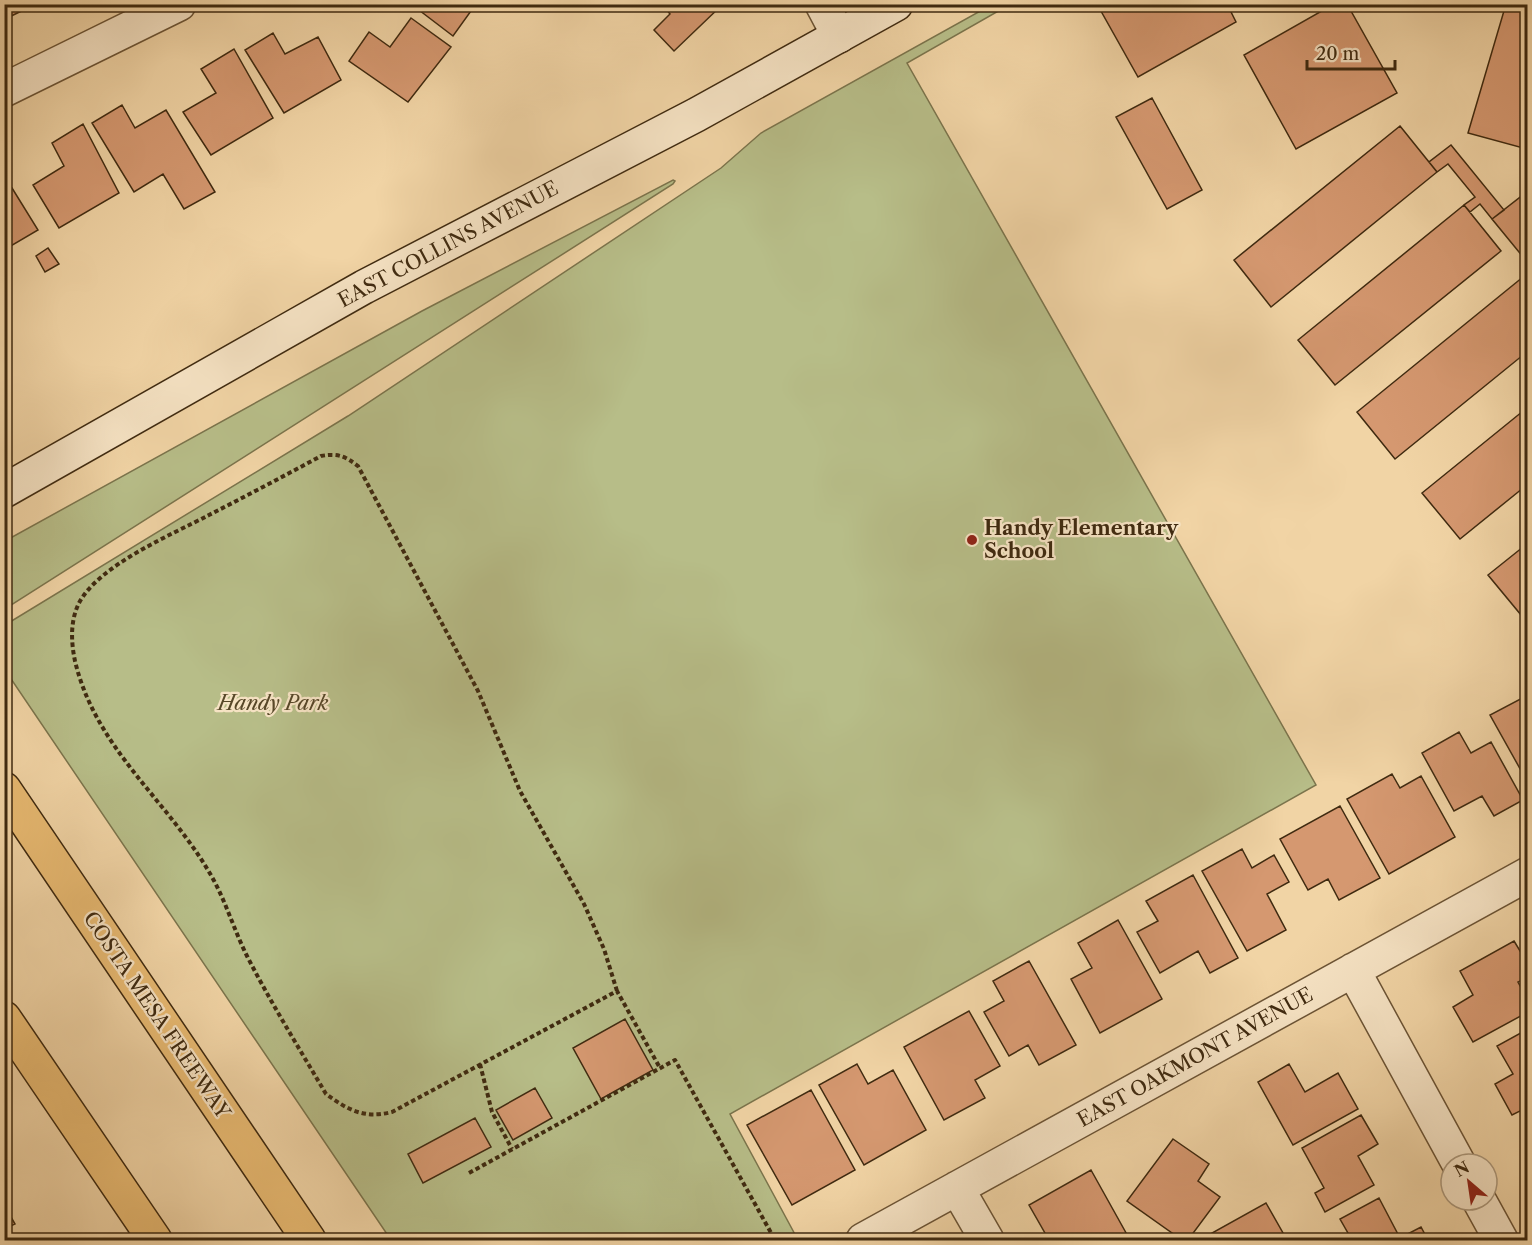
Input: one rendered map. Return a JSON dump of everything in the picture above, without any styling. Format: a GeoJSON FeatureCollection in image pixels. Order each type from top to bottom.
{"type":"FeatureCollection","features":[{"type":"Feature","properties":{"kind":"highway","name":"COSTA MESA FREEWAY"},"geometry":{"type":"LineString","coordinates":[[4,789],[309,1240]]}},
{"type":"Feature","properties":{"kind":"highway"},"geometry":{"type":"LineString","coordinates":[[4,1018],[155,1240]]}},
{"type":"Feature","properties":{"kind":"street"},"geometry":{"type":"LineString","coordinates":[[4,90],[179,4]]}},
{"type":"Feature","properties":{"kind":"street"},"geometry":{"type":"LineString","coordinates":[[822,4],[839,36]]}},
{"type":"Feature","properties":{"kind":"street","name":"EAST COLLINS AVENUE"},"geometry":{"type":"LineString","coordinates":[[4,491],[364,287],[696,115],[896,4]]}},
{"type":"Feature","properties":{"kind":"street","name":"EAST OAKMONT AVENUE"},"geometry":{"type":"LineString","coordinates":[[863,1240],[1527,874]]}},
{"type":"Feature","properties":{"kind":"street"},"geometry":{"type":"LineString","coordinates":[[1353,970],[1452,1152]]}},
{"type":"Feature","properties":{"kind":"street"},"geometry":{"type":"LineString","coordinates":[[957,1188],[987,1240]]}},
{"type":"Feature","properties":{"kind":"street"},"geometry":{"type":"LineString","coordinates":[[1486,1212],[1501,1240]]}},
{"type":"Feature","properties":{"kind":"path"},"geometry":{"type":"LineString","coordinates":[[617,990],[392,1112],[377,1116],[344,1107],[326,1094],[247,955],[221,895],[206,868],[180,830],[108,738],[94,715],[84,692],[73,649],[73,619],[87,591],[123,562],[321,456],[341,455],[358,466],[478,691],[520,791],[584,904],[604,949],[617,990],[660,1068]]}},
{"type":"Feature","properties":{"kind":"path"},"geometry":{"type":"LineString","coordinates":[[469,1173],[675,1060],[775,1240]]}},
{"type":"Feature","properties":{"kind":"path"},"geometry":{"type":"LineString","coordinates":[[480,1064],[492,1112],[512,1149]]}},
{"type":"Feature","properties":{"kind":"green space","name":"Handy Elementary School"},"geometry":{"type":"Polygon","coordinates":[[[991,5],[1009,5],[907,63],[1316,785],[730,1114],[798,1240],[391,1240],[5,670],[5,625],[348,416],[721,168],[761,133],[991,5]]]}},
{"type":"Feature","properties":{"kind":"green space"},"geometry":{"type":"Polygon","coordinates":[[[673,180],[675,181],[673,184],[5,609],[5,541],[422,311],[673,180]]]}},
{"type":"Feature","properties":{"kind":"building"},"geometry":{"type":"Polygon","coordinates":[[[4,4],[34,4],[34,5],[5,19],[4,4]]]}},
{"type":"Feature","properties":{"kind":"building"},"geometry":{"type":"Polygon","coordinates":[[[416,4],[476,4],[453,36],[415,7],[416,4]]]}},
{"type":"Feature","properties":{"kind":"building"},"geometry":{"type":"Polygon","coordinates":[[[666,4],[723,4],[674,51],[654,30],[670,14],[664,6],[666,4]]]}},
{"type":"Feature","properties":{"kind":"building"},"geometry":{"type":"Polygon","coordinates":[[[1097,4],[1227,4],[1236,22],[1138,77],[1097,4]]]}},
{"type":"Feature","properties":{"kind":"building"},"geometry":{"type":"Polygon","coordinates":[[[1334,4],[1347,4],[1397,93],[1296,149],[1244,55],[1334,4]]]}},
{"type":"Feature","properties":{"kind":"building"},"geometry":{"type":"Polygon","coordinates":[[[1506,4],[1528,5],[1527,149],[1468,133],[1506,4]]]}},
{"type":"Feature","properties":{"kind":"building"},"geometry":{"type":"Polygon","coordinates":[[[411,18],[451,47],[408,102],[349,61],[369,32],[390,47],[411,18]]]}},
{"type":"Feature","properties":{"kind":"building"},"geometry":{"type":"Polygon","coordinates":[[[273,33],[285,54],[318,37],[341,80],[284,113],[245,50],[273,33]]]}},
{"type":"Feature","properties":{"kind":"building"},"geometry":{"type":"Polygon","coordinates":[[[234,49],[273,118],[211,155],[183,112],[216,93],[201,69],[234,49]]]}},
{"type":"Feature","properties":{"kind":"building"},"geometry":{"type":"Polygon","coordinates":[[[1152,98],[1202,190],[1167,209],[1116,117],[1152,98]]]}},
{"type":"Feature","properties":{"kind":"building"},"geometry":{"type":"Polygon","coordinates":[[[122,105],[135,128],[166,110],[215,192],[184,209],[163,174],[134,192],[92,123],[122,105]]]}},
{"type":"Feature","properties":{"kind":"building"},"geometry":{"type":"Polygon","coordinates":[[[83,124],[119,193],[59,228],[33,185],[64,166],[52,143],[83,124]]]}},
{"type":"Feature","properties":{"kind":"building"},"geometry":{"type":"Polygon","coordinates":[[[1400,126],[1437,172],[1271,307],[1234,260],[1400,126]]]}},
{"type":"Feature","properties":{"kind":"building"},"geometry":{"type":"Polygon","coordinates":[[[1451,145],[1504,210],[1492,219],[1480,204],[1470,212],[1464,205],[1475,197],[1448,164],[1437,172],[1429,162],[1451,145]]]}},
{"type":"Feature","properties":{"kind":"building"},"geometry":{"type":"Polygon","coordinates":[[[12,188],[38,230],[4,250],[4,192],[12,188]]]}},
{"type":"Feature","properties":{"kind":"building"},"geometry":{"type":"Polygon","coordinates":[[[1528,191],[1528,263],[1492,219],[1528,191]]]}},
{"type":"Feature","properties":{"kind":"building"},"geometry":{"type":"Polygon","coordinates":[[[1464,205],[1501,251],[1335,385],[1298,340],[1464,205]]]}},
{"type":"Feature","properties":{"kind":"building"},"geometry":{"type":"Polygon","coordinates":[[[48,248],[59,264],[45,272],[36,256],[48,248]]]}},
{"type":"Feature","properties":{"kind":"building"},"geometry":{"type":"Polygon","coordinates":[[[1523,277],[1528,283],[1528,351],[1395,459],[1357,412],[1523,277]]]}},
{"type":"Feature","properties":{"kind":"building"},"geometry":{"type":"Polygon","coordinates":[[[1528,407],[1528,484],[1460,539],[1422,493],[1528,407]]]}},
{"type":"Feature","properties":{"kind":"building"},"geometry":{"type":"Polygon","coordinates":[[[1528,543],[1528,620],[1526,621],[1488,575],[1528,543]]]}},
{"type":"Feature","properties":{"kind":"building"},"geometry":{"type":"Polygon","coordinates":[[[1528,695],[1528,783],[1490,715],[1528,695]]]}},
{"type":"Feature","properties":{"kind":"building"},"geometry":{"type":"Polygon","coordinates":[[[1459,732],[1471,753],[1491,742],[1523,800],[1494,816],[1482,796],[1454,811],[1422,753],[1459,732]]]}},
{"type":"Feature","properties":{"kind":"building"},"geometry":{"type":"Polygon","coordinates":[[[1392,774],[1400,788],[1421,776],[1455,837],[1389,874],[1347,799],[1392,774]]]}},
{"type":"Feature","properties":{"kind":"building"},"geometry":{"type":"Polygon","coordinates":[[[1340,806],[1380,878],[1339,900],[1328,879],[1308,890],[1280,839],[1340,806]]]}},
{"type":"Feature","properties":{"kind":"building"},"geometry":{"type":"Polygon","coordinates":[[[1242,849],[1252,868],[1274,855],[1289,882],[1267,894],[1286,930],[1247,951],[1202,871],[1242,849]]]}},
{"type":"Feature","properties":{"kind":"building"},"geometry":{"type":"Polygon","coordinates":[[[1193,875],[1238,958],[1210,973],[1198,951],[1160,973],[1137,932],[1158,921],[1146,901],[1193,875]]]}},
{"type":"Feature","properties":{"kind":"building"},"geometry":{"type":"Polygon","coordinates":[[[1118,920],[1162,999],[1100,1033],[1071,979],[1092,968],[1078,943],[1118,920]]]}},
{"type":"Feature","properties":{"kind":"building"},"geometry":{"type":"Polygon","coordinates":[[[1514,941],[1528,964],[1528,977],[1518,982],[1528,1000],[1528,1012],[1473,1042],[1453,1007],[1473,995],[1460,971],[1514,941]]]}},
{"type":"Feature","properties":{"kind":"building"},"geometry":{"type":"Polygon","coordinates":[[[1029,961],[1076,1045],[1039,1065],[1028,1045],[1009,1056],[984,1012],[1004,1001],[993,981],[1029,961]]]}},
{"type":"Feature","properties":{"kind":"building"},"geometry":{"type":"Polygon","coordinates":[[[969,1011],[1000,1066],[975,1080],[985,1098],[944,1120],[904,1047],[969,1011]]]}},
{"type":"Feature","properties":{"kind":"building"},"geometry":{"type":"Polygon","coordinates":[[[625,1019],[653,1070],[601,1099],[573,1048],[625,1019]]]}},
{"type":"Feature","properties":{"kind":"building"},"geometry":{"type":"Polygon","coordinates":[[[1528,1029],[1528,1107],[1512,1115],[1495,1084],[1513,1074],[1497,1046],[1528,1029]]]}},
{"type":"Feature","properties":{"kind":"building"},"geometry":{"type":"Polygon","coordinates":[[[857,1064],[868,1084],[893,1070],[926,1130],[864,1165],[819,1085],[857,1064]]]}},
{"type":"Feature","properties":{"kind":"building"},"geometry":{"type":"Polygon","coordinates":[[[1289,1064],[1305,1092],[1338,1073],[1358,1109],[1293,1145],[1258,1082],[1289,1064]]]}},
{"type":"Feature","properties":{"kind":"building"},"geometry":{"type":"Polygon","coordinates":[[[535,1088],[552,1118],[513,1140],[496,1110],[535,1088]]]}},
{"type":"Feature","properties":{"kind":"building"},"geometry":{"type":"Polygon","coordinates":[[[811,1090],[855,1170],[792,1205],[747,1125],[811,1090]]]}},
{"type":"Feature","properties":{"kind":"building"},"geometry":{"type":"Polygon","coordinates":[[[1361,1115],[1378,1144],[1358,1156],[1374,1185],[1325,1212],[1315,1193],[1324,1188],[1302,1148],[1361,1115]]]}},
{"type":"Feature","properties":{"kind":"building"},"geometry":{"type":"Polygon","coordinates":[[[475,1118],[491,1147],[423,1183],[408,1154],[475,1118]]]}},
{"type":"Feature","properties":{"kind":"building"},"geometry":{"type":"Polygon","coordinates":[[[1173,1139],[1209,1164],[1198,1181],[1220,1197],[1188,1240],[1182,1240],[1127,1201],[1173,1139]]]}},
{"type":"Feature","properties":{"kind":"building"},"geometry":{"type":"Polygon","coordinates":[[[1091,1170],[1130,1240],[1049,1240],[1029,1205],[1091,1170]]]}},
{"type":"Feature","properties":{"kind":"building"},"geometry":{"type":"Polygon","coordinates":[[[1379,1198],[1400,1238],[1421,1227],[1428,1240],[1352,1240],[1340,1219],[1379,1198]]]}},
{"type":"Feature","properties":{"kind":"building"},"geometry":{"type":"Polygon","coordinates":[[[1266,1203],[1287,1240],[1204,1240],[1203,1238],[1266,1203]]]}},
{"type":"Feature","properties":{"kind":"building"},"geometry":{"type":"Polygon","coordinates":[[[4,1205],[15,1224],[4,1229],[4,1205]]]}},
{"type":"Feature","properties":{"kind":"place","name":"Handy Elementary School"},"geometry":{"type":"Point","coordinates":[972,540]}},
{"type":"Feature","properties":{"kind":"park label","name":"Handy Park"},"geometry":{"type":"Point","coordinates":[273,703]}}]}
